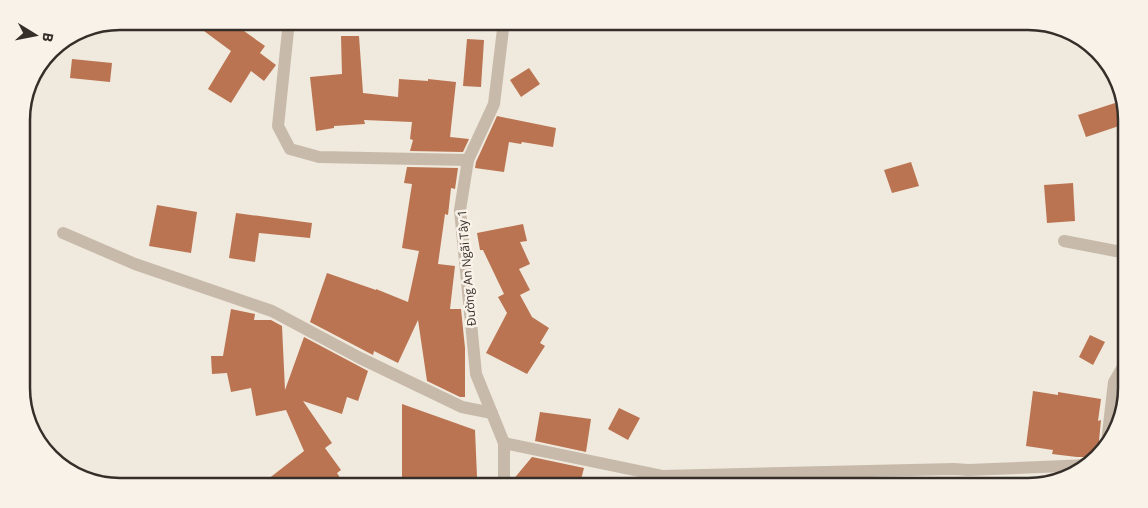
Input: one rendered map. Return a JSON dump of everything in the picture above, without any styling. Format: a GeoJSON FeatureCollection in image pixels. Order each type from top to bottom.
{"type":"FeatureCollection","features":[{"type":"Feature","properties":{"kind":"street"},"geometry":{"type":"LineString","coordinates":[[288,30],[278,126],[290,149],[318,157],[468,160]]}},
{"type":"Feature","properties":{"kind":"street","name":"Đường An Ngãi Tây 1"},"geometry":{"type":"LineString","coordinates":[[503,30],[494,104],[468,160],[460,210],[476,374],[504,443],[504,478]]}},
{"type":"Feature","properties":{"kind":"street"},"geometry":{"type":"LineString","coordinates":[[64,233],[135,264],[272,311],[360,358],[462,407],[492,413]]}},
{"type":"Feature","properties":{"kind":"street"},"geometry":{"type":"LineString","coordinates":[[1064,241],[1118,251]]}},
{"type":"Feature","properties":{"kind":"street"},"geometry":{"type":"LineString","coordinates":[[1109,428],[1114,382],[1118,375]]}},
{"type":"Feature","properties":{"kind":"street"},"geometry":{"type":"LineString","coordinates":[[504,443],[663,476],[968,470],[1074,466]]}},
{"type":"Feature","properties":{"kind":"building"},"geometry":{"type":"Polygon","coordinates":[[[243,30],[265,46],[260,53],[276,65],[264,81],[251,71],[231,103],[208,89],[231,51],[204,31],[243,30]]]}},
{"type":"Feature","properties":{"kind":"building"},"geometry":{"type":"Polygon","coordinates":[[[341,36],[359,36],[363,93],[398,97],[399,79],[428,81],[428,79],[456,82],[450,137],[469,139],[463,152],[410,151],[413,140],[410,139],[412,122],[364,120],[365,124],[334,126],[334,128],[316,131],[310,77],[342,74],[341,36]]]}},
{"type":"Feature","properties":{"kind":"building"},"geometry":{"type":"Polygon","coordinates":[[[467,39],[484,40],[481,87],[463,86],[467,39]]]}},
{"type":"Feature","properties":{"kind":"building"},"geometry":{"type":"Polygon","coordinates":[[[72,59],[112,63],[110,82],[70,78],[72,59]]]}},
{"type":"Feature","properties":{"kind":"building"},"geometry":{"type":"Polygon","coordinates":[[[529,68],[540,84],[521,97],[510,80],[529,68]]]}},
{"type":"Feature","properties":{"kind":"building"},"geometry":{"type":"Polygon","coordinates":[[[1115,103],[1118,126],[1086,137],[1078,115],[1115,103]]]}},
{"type":"Feature","properties":{"kind":"building"},"geometry":{"type":"Polygon","coordinates":[[[497,116],[556,128],[553,147],[509,142],[504,172],[475,168],[497,116]]]}},
{"type":"Feature","properties":{"kind":"building"},"geometry":{"type":"Polygon","coordinates":[[[911,162],[919,186],[892,193],[884,170],[911,162]]]}},
{"type":"Feature","properties":{"kind":"building"},"geometry":{"type":"Polygon","coordinates":[[[407,167],[458,168],[455,189],[451,188],[448,215],[445,214],[438,264],[455,266],[450,309],[461,309],[465,348],[465,397],[460,397],[427,381],[418,320],[398,363],[374,351],[373,355],[310,322],[327,273],[408,302],[419,251],[402,248],[412,184],[404,183],[407,167]]]}},
{"type":"Feature","properties":{"kind":"building"},"geometry":{"type":"Polygon","coordinates":[[[1073,183],[1075,221],[1047,223],[1044,185],[1073,183]]]}},
{"type":"Feature","properties":{"kind":"building"},"geometry":{"type":"Polygon","coordinates":[[[157,205],[197,212],[191,253],[149,246],[157,205]]]}},
{"type":"Feature","properties":{"kind":"building"},"geometry":{"type":"Polygon","coordinates":[[[236,213],[312,223],[310,238],[259,233],[255,262],[229,258],[236,213]]]}},
{"type":"Feature","properties":{"kind":"building"},"geometry":{"type":"Polygon","coordinates":[[[523,224],[527,241],[520,242],[530,264],[519,269],[530,290],[520,295],[532,317],[549,328],[540,343],[545,346],[527,374],[486,353],[507,313],[498,297],[504,294],[483,250],[480,250],[477,233],[523,224]]]}},
{"type":"Feature","properties":{"kind":"building"},"geometry":{"type":"Polygon","coordinates":[[[231,309],[255,314],[254,320],[271,320],[282,326],[285,390],[304,337],[368,371],[358,401],[347,397],[342,414],[303,401],[332,443],[325,448],[341,470],[337,473],[340,478],[270,478],[304,451],[286,410],[256,416],[251,388],[231,392],[227,373],[212,374],[211,356],[223,356],[231,309]]]}},
{"type":"Feature","properties":{"kind":"building"},"geometry":{"type":"Polygon","coordinates":[[[1090,335],[1105,342],[1093,365],[1079,357],[1090,335]]]}},
{"type":"Feature","properties":{"kind":"building"},"geometry":{"type":"Polygon","coordinates":[[[1033,391],[1058,395],[1058,392],[1101,399],[1098,421],[1101,420],[1100,442],[1086,457],[1052,454],[1053,450],[1026,446],[1033,391]]]}},
{"type":"Feature","properties":{"kind":"building"},"geometry":{"type":"Polygon","coordinates":[[[402,404],[475,430],[477,477],[402,478],[402,404]]]}},
{"type":"Feature","properties":{"kind":"building"},"geometry":{"type":"Polygon","coordinates":[[[619,408],[640,418],[628,440],[608,429],[619,408]]]}},
{"type":"Feature","properties":{"kind":"building"},"geometry":{"type":"Polygon","coordinates":[[[540,412],[591,419],[586,452],[535,441],[540,412]]]}},
{"type":"Feature","properties":{"kind":"building"},"geometry":{"type":"Polygon","coordinates":[[[532,457],[584,468],[581,478],[514,478],[532,457]]]}}]}
